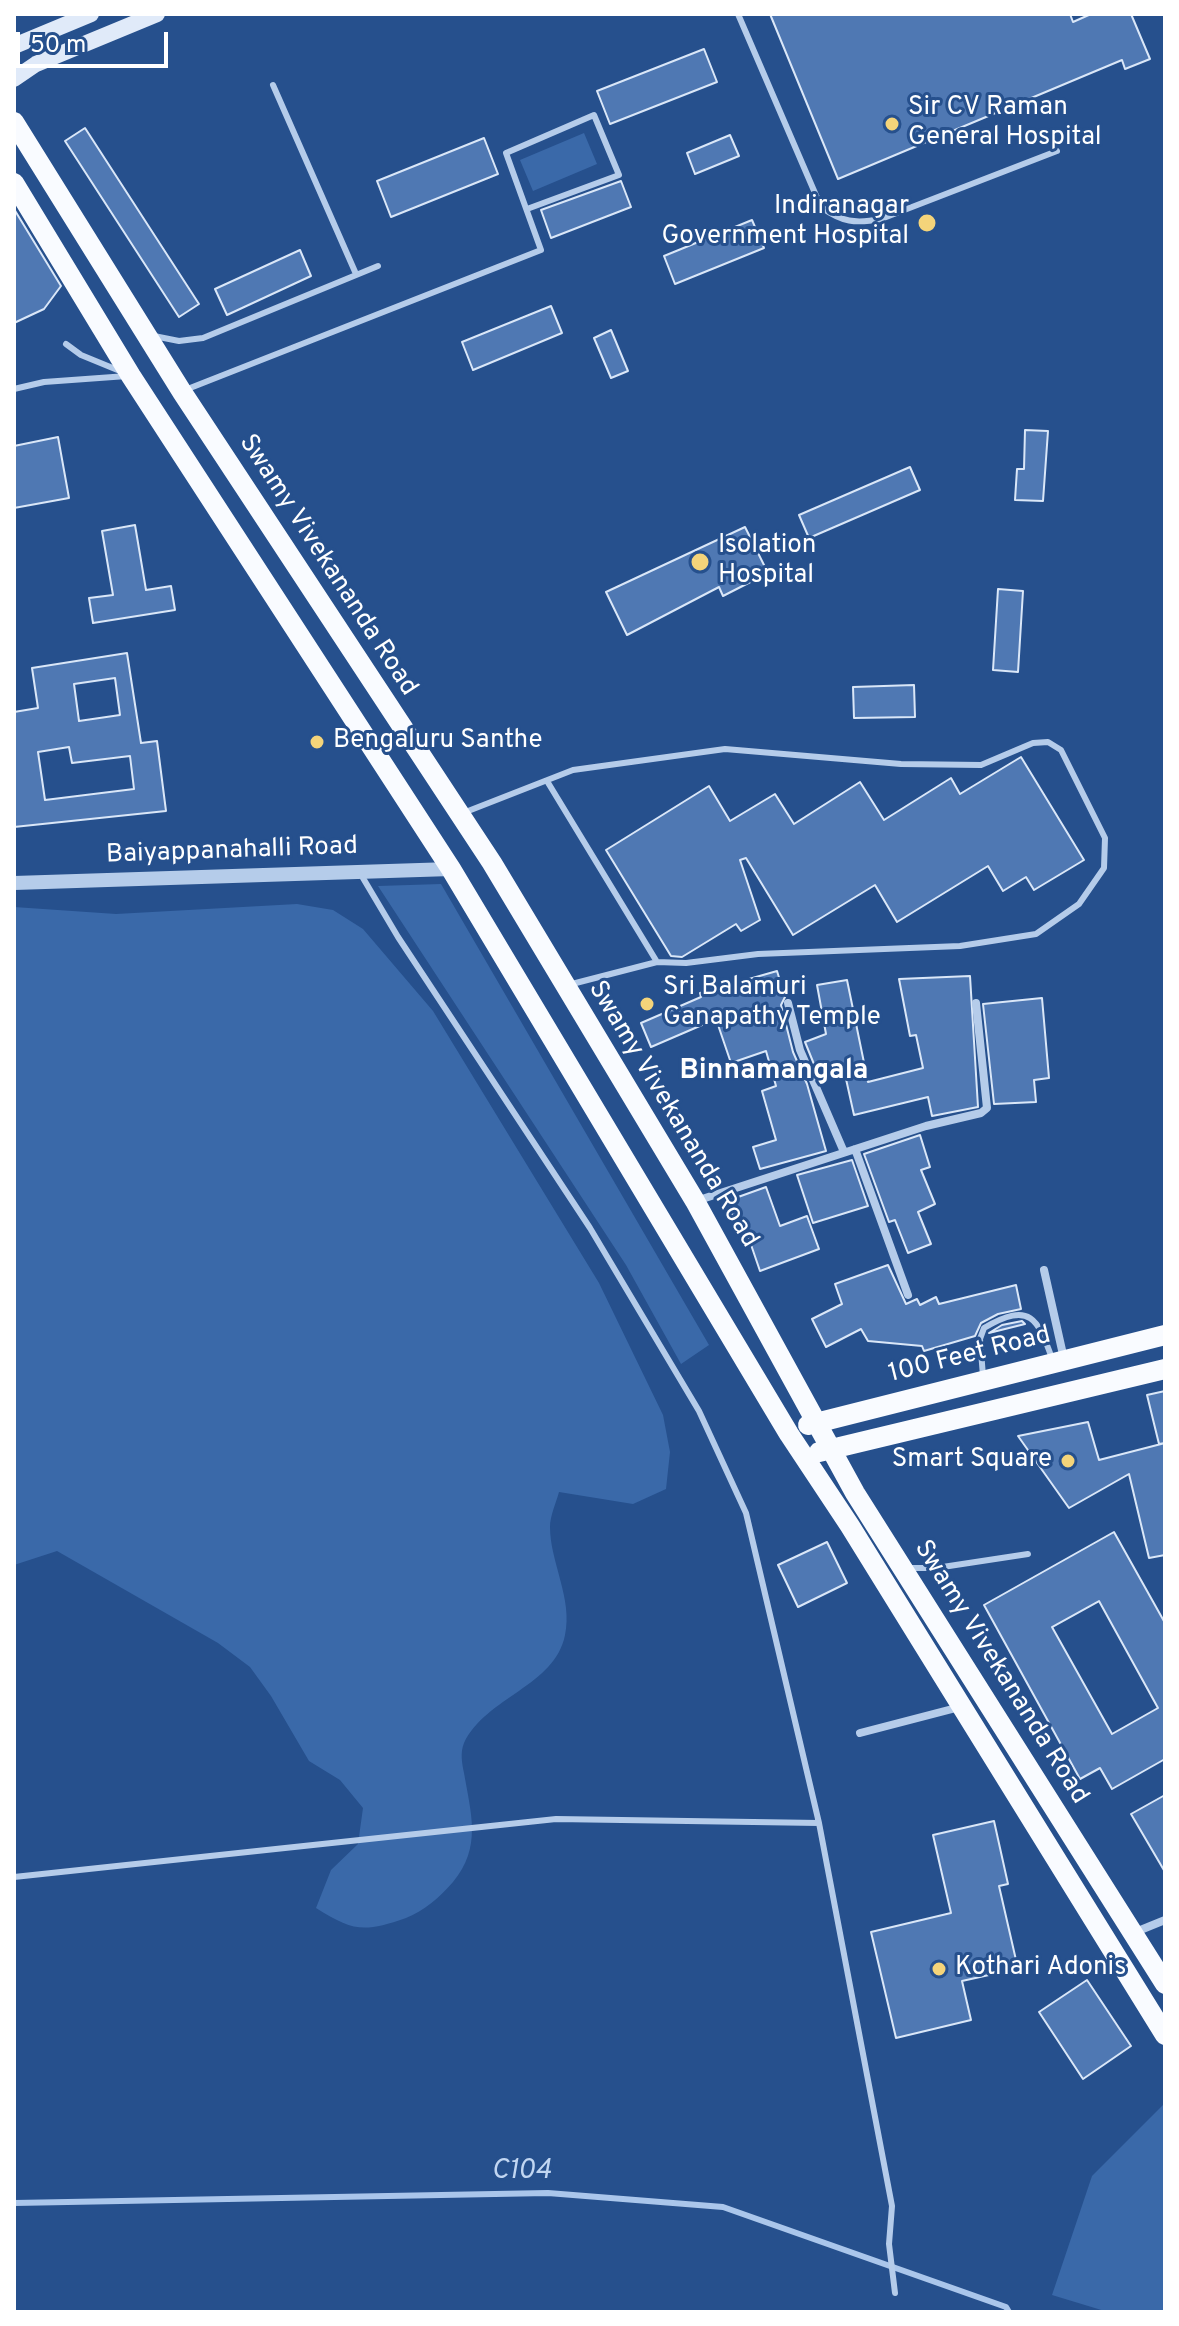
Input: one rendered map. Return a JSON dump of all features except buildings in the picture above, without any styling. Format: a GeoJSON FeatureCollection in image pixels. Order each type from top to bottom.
{"type":"FeatureCollection","features":[{"type":"Feature","properties":{"kind":"main road"},"geometry":{"type":"LineString","coordinates":[[14,46],[91,14]]}},
{"type":"Feature","properties":{"kind":"main road"},"geometry":{"type":"LineString","coordinates":[[14,79],[36,64],[157,14]]}},
{"type":"Feature","properties":{"kind":"main road","name":"Swamy Vivekananda Road"},"geometry":{"type":"LineString","coordinates":[[14,122],[182,392],[459,814],[695,1201],[831,1448],[903,1568],[1165,1984]]}},
{"type":"Feature","properties":{"kind":"main road","name":"Swamy Vivekananda Road"},"geometry":{"type":"LineString","coordinates":[[14,183],[131,376],[451,869],[803,1457],[1165,2035]]}},
{"type":"Feature","properties":{"kind":"main road","name":"100 Feet Road"},"geometry":{"type":"LineString","coordinates":[[789,1434],[817,1421],[1165,1335]]}},
{"type":"Feature","properties":{"kind":"main road"},"geometry":{"type":"LineString","coordinates":[[803,1457],[1165,1369]]}},
{"type":"Feature","properties":{"kind":"street","name":"Baiyappanahalli Road"},"geometry":{"type":"LineString","coordinates":[[14,883],[451,869]]}},
{"type":"Feature","properties":{"kind":"street"},"geometry":{"type":"LineString","coordinates":[[788,1003],[800,1050],[844,1152]]}},
{"type":"Feature","properties":{"kind":"street"},"geometry":{"type":"LineString","coordinates":[[695,1201],[926,1126],[981,1113],[987,1108],[976,1003]]}},
{"type":"Feature","properties":{"kind":"street"},"geometry":{"type":"LineString","coordinates":[[855,1149],[908,1295]]}},
{"type":"Feature","properties":{"kind":"street"},"geometry":{"type":"LineString","coordinates":[[1044,1270],[1058,1361]]}},
{"type":"Feature","properties":{"kind":"street"},"geometry":{"type":"LineString","coordinates":[[860,1733],[961,1706]]}},
{"type":"Feature","properties":{"kind":"street"},"geometry":{"type":"LineString","coordinates":[[1133,1933],[1165,1920]]}},
{"type":"Feature","properties":{"kind":"lane"},"geometry":{"type":"LineString","coordinates":[[738,14],[821,207],[838,220],[860,223],[881,219],[1057,151]]}},
{"type":"Feature","properties":{"kind":"lane"},"geometry":{"type":"LineString","coordinates":[[273,85],[356,274]]}},
{"type":"Feature","properties":{"kind":"lane"},"geometry":{"type":"LineString","coordinates":[[182,392],[541,250],[506,153],[594,115],[619,175],[527,209]]}},
{"type":"Feature","properties":{"kind":"lane"},"geometry":{"type":"LineString","coordinates":[[146,334],[179,341],[203,338],[378,266]]}},
{"type":"Feature","properties":{"kind":"lane"},"geometry":{"type":"LineString","coordinates":[[66,344],[81,355],[131,376]]}},
{"type":"Feature","properties":{"kind":"lane"},"geometry":{"type":"LineString","coordinates":[[14,389],[44,382],[131,376]]}},
{"type":"Feature","properties":{"kind":"lane"},"geometry":{"type":"LineString","coordinates":[[459,814],[573,770],[725,749],[901,764],[981,765],[1033,743],[1048,742],[1061,750],[1105,838],[1104,868],[1079,904],[1036,934],[960,946],[758,954],[686,963],[657,962],[565,986]]}},
{"type":"Feature","properties":{"kind":"lane"},"geometry":{"type":"LineString","coordinates":[[547,781],[657,962]]}},
{"type":"Feature","properties":{"kind":"lane"},"geometry":{"type":"LineString","coordinates":[[359,872],[398,937],[590,1228],[699,1411],[746,1513],[819,1823],[892,2206],[889,2244],[895,2293]]}},
{"type":"Feature","properties":{"kind":"lane"},"geometry":{"type":"LineString","coordinates":[[983,1380],[980,1339],[984,1328],[994,1322],[1029,1316],[1039,1323],[1058,1361]]}},
{"type":"Feature","properties":{"kind":"lane"},"geometry":{"type":"LineString","coordinates":[[903,1568],[936,1568],[1028,1554]]}},
{"type":"Feature","properties":{"kind":"lane"},"geometry":{"type":"LineString","coordinates":[[14,1877],[556,1819],[819,1823]]}},
{"type":"Feature","properties":{"kind":"shaded area"},"geometry":{"type":"Polygon","coordinates":[[[584,133],[597,164],[533,191],[520,160],[584,133]]]}},
{"type":"Feature","properties":{"kind":"shaded area"},"geometry":{"type":"Polygon","coordinates":[[[441,884],[709,1345],[681,1364],[626,1265],[378,886],[441,884]]]}},
{"type":"Feature","properties":{"kind":"shaded area"},"geometry":{"type":"Polygon","coordinates":[[[297,904],[333,910],[363,929],[433,1011],[599,1283],[663,1415],[670,1452],[666,1489],[633,1504],[559,1492],[550,1527],[567,1621],[559,1652],[548,1667],[474,1727],[464,1743],[462,1762],[469,1802],[471,1843],[462,1869],[453,1882],[419,1912],[391,1923],[368,1927],[349,1925],[316,1908],[331,1870],[358,1844],[363,1808],[340,1780],[309,1761],[250,1667],[218,1643],[57,1551],[14,1565],[14,907],[116,914],[297,904]]]}},
{"type":"Feature","properties":{"kind":"shaded area"},"geometry":{"type":"Polygon","coordinates":[[[1165,2103],[1165,2312],[1108,2312],[1052,2295],[1092,2176],[1165,2103]]]}},
{"type":"Feature","properties":{"kind":"waterway","name":"C104"},"geometry":{"type":"LineString","coordinates":[[14,2203],[548,2193],[723,2207],[1006,2307],[1009,2312]]}},
{"type":"Feature","properties":{"kind":"place","name":"Sir CV Raman General Hospital"},"geometry":{"type":"Point","coordinates":[892,124]}},
{"type":"Feature","properties":{"kind":"place","name":"Indiranagar Government Hospital"},"geometry":{"type":"Point","coordinates":[927,223]}},
{"type":"Feature","properties":{"kind":"place","name":"Isolation Hospital"},"geometry":{"type":"Point","coordinates":[700,562]}},
{"type":"Feature","properties":{"kind":"place","name":"Bengaluru Santhe"},"geometry":{"type":"Point","coordinates":[317,742]}},
{"type":"Feature","properties":{"kind":"place","name":"Sri Balamuri Ganapathy Temple"},"geometry":{"type":"Point","coordinates":[647,1004]}},
{"type":"Feature","properties":{"kind":"place","name":"Smart Square"},"geometry":{"type":"Point","coordinates":[1068,1461]}},
{"type":"Feature","properties":{"kind":"place","name":"Kothari Adonis"},"geometry":{"type":"Point","coordinates":[939,1969]}},
{"type":"Feature","properties":{"kind":"district","name":"Binnamangala"},"geometry":{"type":"Point","coordinates":[774,1072]}}]}
